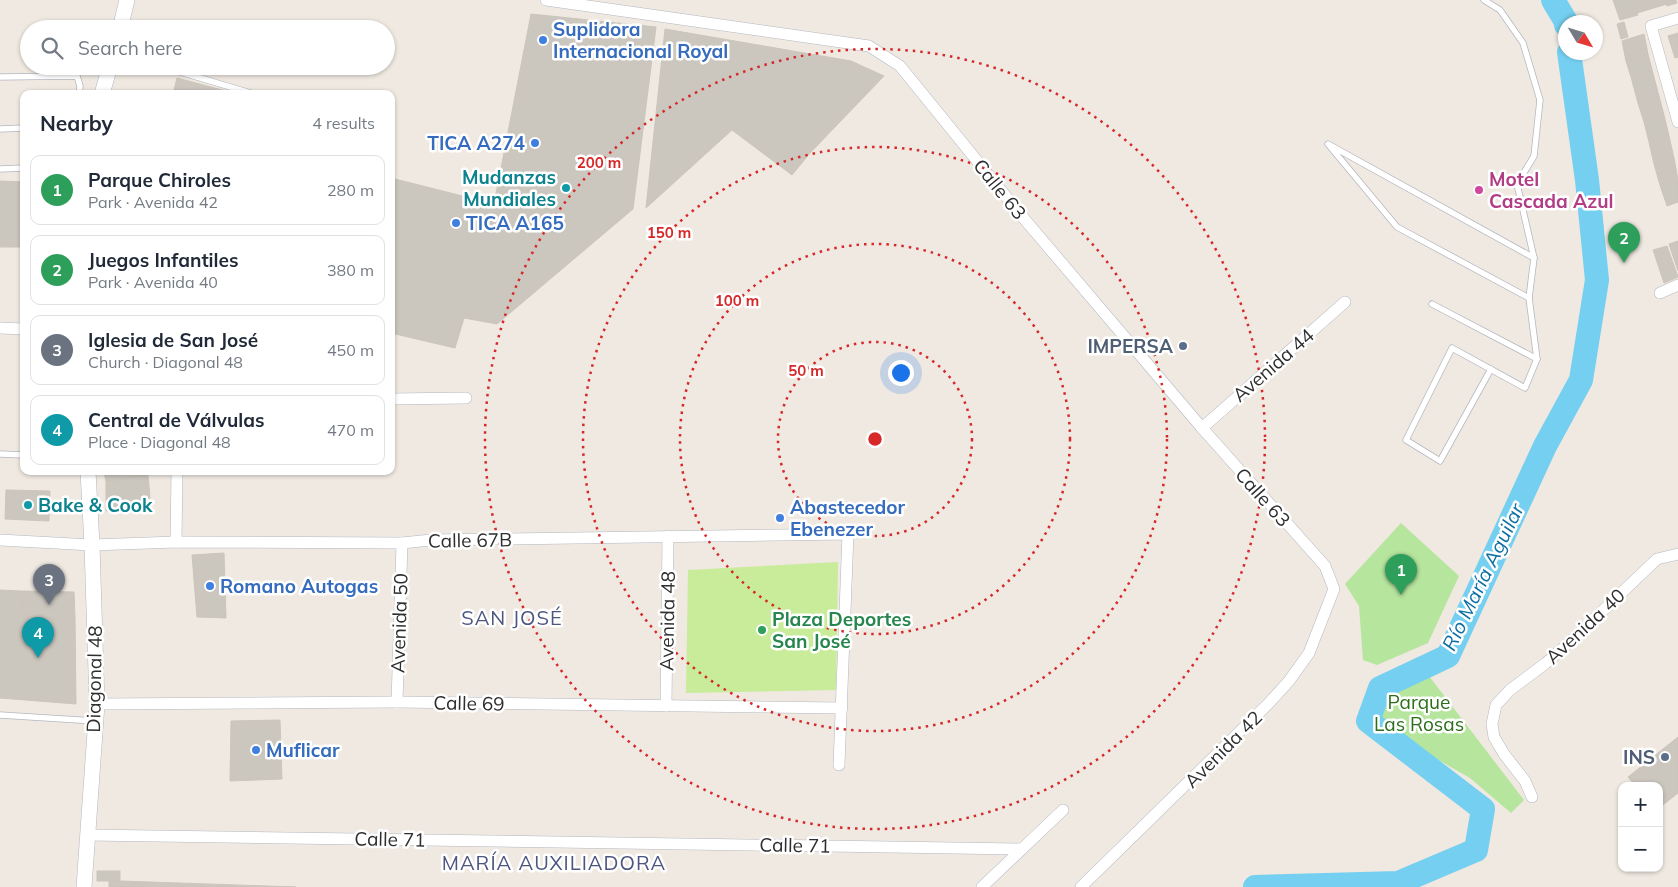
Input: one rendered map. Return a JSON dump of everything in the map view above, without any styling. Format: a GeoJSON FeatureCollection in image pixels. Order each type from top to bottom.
{"type":"FeatureCollection","features":[{"type":"Feature","properties":{"kind":"street"},"geometry":{"type":"LineString","coordinates":[[122,20],[127,0]]}},
{"type":"Feature","properties":{"kind":"street","name":"Calle 63"},"geometry":{"type":"LineString","coordinates":[[546,0],[869,46],[900,66],[1026,221],[1202,428],[1325,566],[1334,589]]}},
{"type":"Feature","properties":{"kind":"street"},"geometry":{"type":"LineString","coordinates":[[1678,18],[1651,26],[1678,122]]}},
{"type":"Feature","properties":{"kind":"street"},"geometry":{"type":"LineString","coordinates":[[103,90],[107,75]]}},
{"type":"Feature","properties":{"kind":"street"},"geometry":{"type":"LineString","coordinates":[[1660,293],[1678,285]]}},
{"type":"Feature","properties":{"kind":"street","name":"Avenida 44"},"geometry":{"type":"LineString","coordinates":[[1202,428],[1345,302]]}},
{"type":"Feature","properties":{"kind":"street"},"geometry":{"type":"LineString","coordinates":[[0,328],[20,329]]}},
{"type":"Feature","properties":{"kind":"street"},"geometry":{"type":"LineString","coordinates":[[395,400],[466,398]]}},
{"type":"Feature","properties":{"kind":"street","name":"Diagonal 48"},"geometry":{"type":"LineString","coordinates":[[84,887],[97,704],[88,475]]}},
{"type":"Feature","properties":{"kind":"street"},"geometry":{"type":"LineString","coordinates":[[176,542],[177,475]]}},
{"type":"Feature","properties":{"kind":"street","name":"Calle 67B"},"geometry":{"type":"LineString","coordinates":[[0,540],[92,545],[176,542],[402,543],[431,540],[848,534],[842,708]]}},
{"type":"Feature","properties":{"kind":"street","name":"Avenida 48"},"geometry":{"type":"LineString","coordinates":[[666,706],[668,536]]}},
{"type":"Feature","properties":{"kind":"street","name":"Avenida 50"},"geometry":{"type":"LineString","coordinates":[[397,702],[402,543]]}},
{"type":"Feature","properties":{"kind":"street","name":"Avenida 40"},"geometry":{"type":"LineString","coordinates":[[1532,797],[1525,781],[1504,754],[1494,737],[1492,724],[1496,705],[1510,690],[1546,663],[1572,640],[1657,559],[1678,554]]}},
{"type":"Feature","properties":{"kind":"street","name":"Avenida 42"},"geometry":{"type":"LineString","coordinates":[[1081,887],[1268,704],[1289,681],[1309,653],[1334,589]]}},
{"type":"Feature","properties":{"kind":"street","name":"Calle 69"},"geometry":{"type":"LineString","coordinates":[[97,704],[397,702],[842,708]]}},
{"type":"Feature","properties":{"kind":"street"},"geometry":{"type":"LineString","coordinates":[[839,765],[842,708]]}},
{"type":"Feature","properties":{"kind":"street"},"geometry":{"type":"LineString","coordinates":[[982,887],[1063,810]]}},
{"type":"Feature","properties":{"kind":"street","name":"Calle 71"},"geometry":{"type":"LineString","coordinates":[[88,835],[1022,849]]}},
{"type":"Feature","properties":{"kind":"lane"},"geometry":{"type":"LineString","coordinates":[[1484,0],[1500,10],[1523,43],[1540,100],[1534,156],[1517,184],[1534,258],[1529,298],[1537,359],[1525,388],[1491,369],[1452,348],[1406,440],[1440,460],[1491,369]]}},
{"type":"Feature","properties":{"kind":"lane"},"geometry":{"type":"LineString","coordinates":[[190,75],[241,90]]}},
{"type":"Feature","properties":{"kind":"lane"},"geometry":{"type":"LineString","coordinates":[[0,77],[77,76],[80,90]]}},
{"type":"Feature","properties":{"kind":"lane"},"geometry":{"type":"LineString","coordinates":[[0,128],[20,128]]}},
{"type":"Feature","properties":{"kind":"lane"},"geometry":{"type":"LineString","coordinates":[[1529,298],[1397,227],[1328,144],[1534,258]]}},
{"type":"Feature","properties":{"kind":"lane"},"geometry":{"type":"LineString","coordinates":[[0,169],[20,168]]}},
{"type":"Feature","properties":{"kind":"lane"},"geometry":{"type":"LineString","coordinates":[[1432,304],[1537,359]]}},
{"type":"Feature","properties":{"kind":"lane"},"geometry":{"type":"LineString","coordinates":[[0,454],[20,455]]}},
{"type":"Feature","properties":{"kind":"lane"},"geometry":{"type":"LineString","coordinates":[[0,715],[95,721]]}},
{"type":"Feature","properties":{"kind":"green space"},"geometry":{"type":"Polygon","coordinates":[[[1401,523],[1459,576],[1428,643],[1377,665],[1363,660],[1359,606],[1345,584],[1401,523]]]}},
{"type":"Feature","properties":{"kind":"green space","name":"Plaza Deportes San José"},"geometry":{"type":"Polygon","coordinates":[[[838,562],[836,690],[686,693],[688,570],[838,562]]]}},
{"type":"Feature","properties":{"kind":"green space","name":"Parque Las Rosas"},"geometry":{"type":"Polygon","coordinates":[[[1429,676],[1524,800],[1511,813],[1470,778],[1391,731],[1381,715],[1384,695],[1429,676]]]}},
{"type":"Feature","properties":{"kind":"building"},"geometry":{"type":"Polygon","coordinates":[[[1613,0],[1633,0],[1638,15],[1620,20],[1613,0]]]}},
{"type":"Feature","properties":{"kind":"building"},"geometry":{"type":"Polygon","coordinates":[[[1633,0],[1644,0],[1647,10],[1637,13],[1633,0]]]}},
{"type":"Feature","properties":{"kind":"building"},"geometry":{"type":"Polygon","coordinates":[[[1644,0],[1655,0],[1657,7],[1647,10],[1644,0]]]}},
{"type":"Feature","properties":{"kind":"building"},"geometry":{"type":"Polygon","coordinates":[[[1655,0],[1666,0],[1667,4],[1657,7],[1655,0]]]}},
{"type":"Feature","properties":{"kind":"building"},"geometry":{"type":"Polygon","coordinates":[[[1666,0],[1676,0],[1677,3],[1667,6],[1666,0]]]}},
{"type":"Feature","properties":{"kind":"building","name":"Mudanzas Mundiales"},"geometry":{"type":"Polygon","coordinates":[[[531,14],[656,27],[633,209],[497,324],[464,318],[455,348],[395,334],[395,179],[494,204],[531,14]]]}},
{"type":"Feature","properties":{"kind":"building"},"geometry":{"type":"Polygon","coordinates":[[[1624,22],[1628,37],[1621,39],[1617,24],[1624,22]]]}},
{"type":"Feature","properties":{"kind":"building"},"geometry":{"type":"Polygon","coordinates":[[[665,29],[851,61],[884,76],[810,153],[792,175],[732,130],[646,208],[665,29]]]}},
{"type":"Feature","properties":{"kind":"building"},"geometry":{"type":"Polygon","coordinates":[[[1678,33],[1678,57],[1675,58],[1668,36],[1678,33]]]}},
{"type":"Feature","properties":{"kind":"building"},"geometry":{"type":"Polygon","coordinates":[[[1644,34],[1648,54],[1626,61],[1622,41],[1644,34]]]}},
{"type":"Feature","properties":{"kind":"building"},"geometry":{"type":"Polygon","coordinates":[[[1648,54],[1652,70],[1631,77],[1626,61],[1648,54]]]}},
{"type":"Feature","properties":{"kind":"building"},"geometry":{"type":"Polygon","coordinates":[[[1652,70],[1659,96],[1638,103],[1631,77],[1652,70]]]}},
{"type":"Feature","properties":{"kind":"building"},"geometry":{"type":"Polygon","coordinates":[[[177,78],[222,90],[174,90],[177,78]]]}},
{"type":"Feature","properties":{"kind":"building"},"geometry":{"type":"Polygon","coordinates":[[[1659,96],[1664,115],[1644,122],[1638,103],[1659,96]]]}},
{"type":"Feature","properties":{"kind":"building"},"geometry":{"type":"Polygon","coordinates":[[[1664,115],[1669,136],[1649,142],[1644,122],[1664,115]]]}},
{"type":"Feature","properties":{"kind":"building"},"geometry":{"type":"Polygon","coordinates":[[[1669,136],[1674,158],[1654,164],[1649,142],[1669,136]]]}},
{"type":"Feature","properties":{"kind":"building"},"geometry":{"type":"Polygon","coordinates":[[[1674,158],[1678,180],[1660,185],[1654,164],[1674,158]]]}},
{"type":"Feature","properties":{"kind":"building"},"geometry":{"type":"Polygon","coordinates":[[[1678,180],[1678,202],[1667,206],[1660,185],[1678,180]]]}},
{"type":"Feature","properties":{"kind":"building"},"geometry":{"type":"Polygon","coordinates":[[[0,181],[20,182],[20,247],[0,247],[0,181]]]}},
{"type":"Feature","properties":{"kind":"building"},"geometry":{"type":"Polygon","coordinates":[[[1678,241],[1678,271],[1669,244],[1678,241]]]}},
{"type":"Feature","properties":{"kind":"building"},"geometry":{"type":"Polygon","coordinates":[[[1667,246],[1678,277],[1664,283],[1653,250],[1667,246]]]}},
{"type":"Feature","properties":{"kind":"building"},"geometry":{"type":"Polygon","coordinates":[[[105,475],[146,475],[106,482],[105,475]]]}},
{"type":"Feature","properties":{"kind":"building"},"geometry":{"type":"Polygon","coordinates":[[[148,475],[150,498],[138,501],[140,508],[106,511],[106,482],[148,475]]]}},
{"type":"Feature","properties":{"kind":"building","name":"Bake & Cook"},"geometry":{"type":"Polygon","coordinates":[[[6,490],[50,491],[49,521],[5,519],[6,490]]]}},
{"type":"Feature","properties":{"kind":"building","name":"Romano Autogas"},"geometry":{"type":"Polygon","coordinates":[[[224,553],[226,618],[197,617],[192,555],[224,553]]]}},
{"type":"Feature","properties":{"kind":"building"},"geometry":{"type":"Polygon","coordinates":[[[0,590],[22,591],[24,617],[75,618],[76,704],[0,698],[0,590]]]}},
{"type":"Feature","properties":{"kind":"building"},"geometry":{"type":"Polygon","coordinates":[[[22,591],[74,592],[75,618],[24,617],[22,591]]]}},
{"type":"Feature","properties":{"kind":"building","name":"Muflicar"},"geometry":{"type":"Polygon","coordinates":[[[280,720],[282,779],[230,781],[231,721],[280,720]]]}},
{"type":"Feature","properties":{"kind":"building","name":"INS"},"geometry":{"type":"Polygon","coordinates":[[[1678,737],[1678,793],[1663,805],[1663,782],[1632,782],[1628,777],[1678,737]]]}},
{"type":"Feature","properties":{"kind":"building"},"geometry":{"type":"Polygon","coordinates":[[[97,871],[120,871],[120,881],[97,881],[97,871]]]}},
{"type":"Feature","properties":{"kind":"building"},"geometry":{"type":"Polygon","coordinates":[[[109,881],[120,881],[296,887],[109,887],[109,881]]]}},
{"type":"Feature","properties":{"kind":"waterway","name":"Río María Aguilar"},"geometry":{"type":"LineString","coordinates":[[1553,0],[1562,15]]}},
{"type":"Feature","properties":{"kind":"waterway","name":"Río María Aguilar"},"geometry":{"type":"LineString","coordinates":[[1255,887],[1398,883],[1476,850],[1483,809],[1368,721],[1380,688],[1448,656],[1545,446],[1581,380],[1597,280],[1587,180],[1570,60]]}},
{"type":"Feature","properties":{"kind":"place","name":"Suplidora Internacional Royal"},"geometry":{"type":"Point","coordinates":[543,40]}},
{"type":"Feature","properties":{"kind":"place","name":"TICA A274"},"geometry":{"type":"Point","coordinates":[535,143]}},
{"type":"Feature","properties":{"kind":"place","name":"Mudanzas Mundiales"},"geometry":{"type":"Point","coordinates":[566,188]}},
{"type":"Feature","properties":{"kind":"place","name":"Motel Cascada Azul"},"geometry":{"type":"Point","coordinates":[1479,190]}},
{"type":"Feature","properties":{"kind":"place","name":"TICA A165"},"geometry":{"type":"Point","coordinates":[456,223]}},
{"type":"Feature","properties":{"kind":"place","name":"Juegos Infantiles"},"geometry":{"type":"Point","coordinates":[1624,263]}},
{"type":"Feature","properties":{"kind":"place","name":"IMPERSA"},"geometry":{"type":"Point","coordinates":[1183,346]}},
{"type":"Feature","properties":{"kind":"place","name":"Bake & Cook"},"geometry":{"type":"Point","coordinates":[28,505]}},
{"type":"Feature","properties":{"kind":"place","name":"Abastecedor Ebenezer"},"geometry":{"type":"Point","coordinates":[780,518]}},
{"type":"Feature","properties":{"kind":"place","name":"Romano Autogas"},"geometry":{"type":"Point","coordinates":[210,586]}},
{"type":"Feature","properties":{"kind":"place","name":"Parque Chiroles"},"geometry":{"type":"Point","coordinates":[1401,595]}},
{"type":"Feature","properties":{"kind":"place","name":"Iglesia de San José"},"geometry":{"type":"Point","coordinates":[49,605]}},
{"type":"Feature","properties":{"kind":"place","name":"Plaza Deportes San José"},"geometry":{"type":"Point","coordinates":[762,630]}},
{"type":"Feature","properties":{"kind":"place","name":"Central de Válvulas"},"geometry":{"type":"Point","coordinates":[38,658]}},
{"type":"Feature","properties":{"kind":"place","name":"Muflicar"},"geometry":{"type":"Point","coordinates":[256,750]}},
{"type":"Feature","properties":{"kind":"place","name":"INS"},"geometry":{"type":"Point","coordinates":[1665,757]}},
{"type":"Feature","properties":{"kind":"district","name":"SAN JOSÉ"},"geometry":{"type":"Point","coordinates":[512,618]}},
{"type":"Feature","properties":{"kind":"district","name":"MARÍA AUXILIADORA"},"geometry":{"type":"Point","coordinates":[554,863]}}]}
